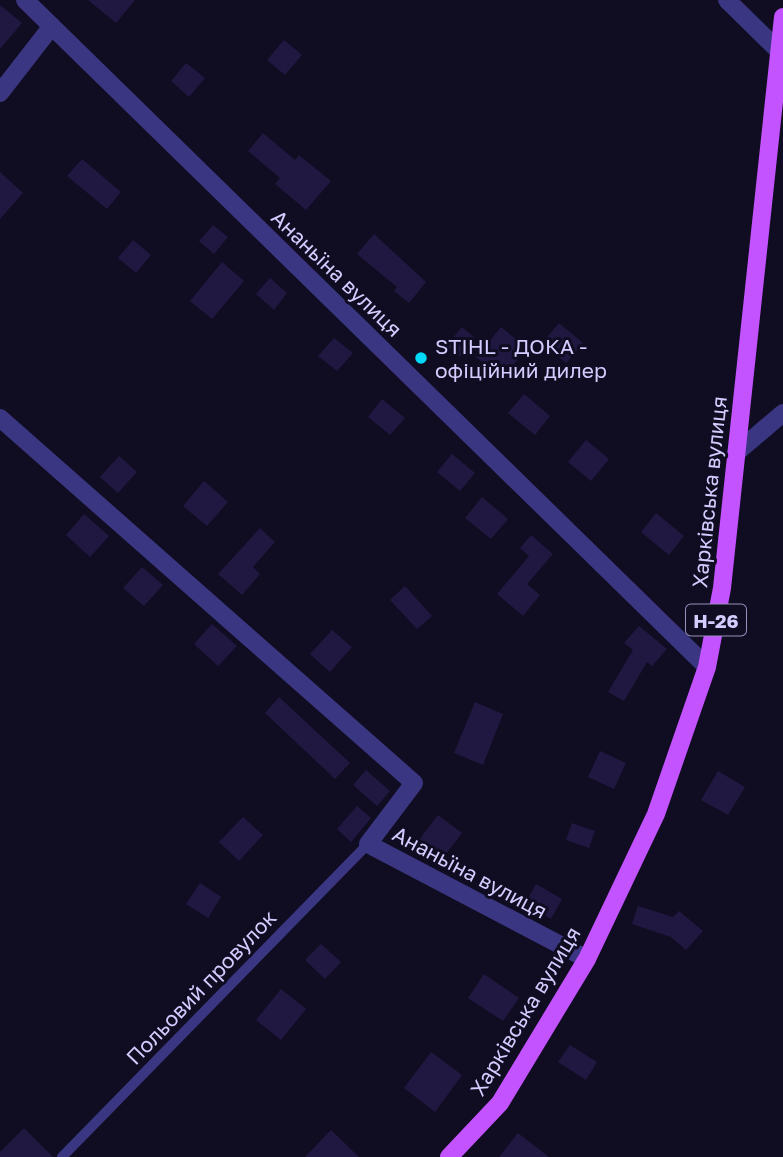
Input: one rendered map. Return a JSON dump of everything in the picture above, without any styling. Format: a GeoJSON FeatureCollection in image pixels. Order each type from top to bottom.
{"type":"FeatureCollection","features":[{"type":"Feature","properties":{"kind":"main road","name":"Харківська вулиця"},"geometry":{"type":"LineString","coordinates":[[449,1157],[500,1103],[587,959],[656,814],[707,667],[722,588],[783,17]]}},
{"type":"Feature","properties":{"kind":"street","name":"Ананьїна вулиця"},"geometry":{"type":"LineString","coordinates":[[25,0],[707,667]]}},
{"type":"Feature","properties":{"kind":"street"},"geometry":{"type":"LineString","coordinates":[[727,0],[779,51]]}},
{"type":"Feature","properties":{"kind":"street"},"geometry":{"type":"LineString","coordinates":[[0,93],[52,26]]}},
{"type":"Feature","properties":{"kind":"street"},"geometry":{"type":"LineString","coordinates":[[736,453],[783,413]]}},
{"type":"Feature","properties":{"kind":"street","name":"Ананьїна вулиця"},"geometry":{"type":"LineString","coordinates":[[0,418],[414,783],[368,844],[587,959]]}},
{"type":"Feature","properties":{"kind":"lane","name":"Польовий провулок"},"geometry":{"type":"LineString","coordinates":[[62,1157],[368,844]]}},
{"type":"Feature","properties":{"kind":"building"},"geometry":{"type":"Polygon","coordinates":[[[88,0],[135,0],[116,23],[88,0]]]}},
{"type":"Feature","properties":{"kind":"building"},"geometry":{"type":"Polygon","coordinates":[[[0,5],[22,23],[0,49],[0,5]]]}},
{"type":"Feature","properties":{"kind":"building"},"geometry":{"type":"Polygon","coordinates":[[[284,40],[302,55],[285,75],[267,60],[284,40]]]}},
{"type":"Feature","properties":{"kind":"building"},"geometry":{"type":"Polygon","coordinates":[[[186,63],[205,78],[189,97],[171,81],[186,63]]]}},
{"type":"Feature","properties":{"kind":"building"},"geometry":{"type":"Polygon","coordinates":[[[263,133],[295,160],[299,155],[331,181],[306,210],[275,184],[280,178],[248,151],[263,133]]]}},
{"type":"Feature","properties":{"kind":"building"},"geometry":{"type":"Polygon","coordinates":[[[82,159],[121,192],[107,209],[67,176],[82,159]]]}},
{"type":"Feature","properties":{"kind":"building"},"geometry":{"type":"Polygon","coordinates":[[[0,172],[23,193],[0,219],[0,172]]]}},
{"type":"Feature","properties":{"kind":"building"},"geometry":{"type":"Polygon","coordinates":[[[213,225],[228,237],[214,254],[199,241],[213,225]]]}},
{"type":"Feature","properties":{"kind":"building"},"geometry":{"type":"Polygon","coordinates":[[[374,234],[426,282],[409,303],[394,291],[397,287],[357,254],[374,234]]]}},
{"type":"Feature","properties":{"kind":"building"},"geometry":{"type":"Polygon","coordinates":[[[133,240],[151,255],[136,273],[118,258],[133,240]]]}},
{"type":"Feature","properties":{"kind":"building"},"geometry":{"type":"Polygon","coordinates":[[[222,262],[244,281],[212,319],[190,301],[222,262]]]}},
{"type":"Feature","properties":{"kind":"building"},"geometry":{"type":"Polygon","coordinates":[[[270,278],[287,293],[274,310],[256,294],[270,278]]]}},
{"type":"Feature","properties":{"kind":"building"},"geometry":{"type":"Polygon","coordinates":[[[559,323],[583,343],[566,363],[542,343],[559,323]]]}},
{"type":"Feature","properties":{"kind":"building"},"geometry":{"type":"Polygon","coordinates":[[[462,327],[475,338],[459,357],[446,346],[462,327]]]}},
{"type":"Feature","properties":{"kind":"building"},"geometry":{"type":"Polygon","coordinates":[[[501,327],[527,348],[502,379],[476,357],[501,327]]]}},
{"type":"Feature","properties":{"kind":"building"},"geometry":{"type":"Polygon","coordinates":[[[334,338],[353,353],[337,371],[318,356],[334,338]]]}},
{"type":"Feature","properties":{"kind":"building"},"geometry":{"type":"Polygon","coordinates":[[[524,394],[550,416],[535,435],[508,413],[524,394]]]}},
{"type":"Feature","properties":{"kind":"building"},"geometry":{"type":"Polygon","coordinates":[[[382,399],[405,418],[390,435],[368,417],[382,399]]]}},
{"type":"Feature","properties":{"kind":"building"},"geometry":{"type":"Polygon","coordinates":[[[586,440],[609,459],[591,481],[568,462],[586,440]]]}},
{"type":"Feature","properties":{"kind":"building"},"geometry":{"type":"Polygon","coordinates":[[[452,454],[475,473],[460,491],[437,472],[452,454]]]}},
{"type":"Feature","properties":{"kind":"building"},"geometry":{"type":"Polygon","coordinates":[[[119,456],[137,472],[118,493],[100,477],[119,456]]]}},
{"type":"Feature","properties":{"kind":"building"},"geometry":{"type":"Polygon","coordinates":[[[204,481],[228,502],[207,526],[183,506],[204,481]]]}},
{"type":"Feature","properties":{"kind":"building"},"geometry":{"type":"Polygon","coordinates":[[[482,497],[508,519],[491,539],[465,518],[482,497]]]}},
{"type":"Feature","properties":{"kind":"building"},"geometry":{"type":"Polygon","coordinates":[[[656,513],[684,536],[669,555],[641,532],[656,513]]]}},
{"type":"Feature","properties":{"kind":"building"},"geometry":{"type":"Polygon","coordinates":[[[84,514],[109,536],[90,557],[66,535],[84,514]]]}},
{"type":"Feature","properties":{"kind":"building"},"geometry":{"type":"Polygon","coordinates":[[[260,528],[275,542],[253,567],[260,574],[242,595],[218,574],[260,528]]]}},
{"type":"Feature","properties":{"kind":"building"},"geometry":{"type":"Polygon","coordinates":[[[531,535],[553,554],[527,584],[540,595],[523,616],[497,594],[529,556],[520,548],[531,535]]]}},
{"type":"Feature","properties":{"kind":"building"},"geometry":{"type":"Polygon","coordinates":[[[142,567],[163,585],[144,606],[123,588],[142,567]]]}},
{"type":"Feature","properties":{"kind":"building"},"geometry":{"type":"Polygon","coordinates":[[[405,586],[432,616],[417,629],[390,600],[405,586]]]}},
{"type":"Feature","properties":{"kind":"building"},"geometry":{"type":"Polygon","coordinates":[[[212,624],[237,646],[218,666],[194,644],[212,624]]]}},
{"type":"Feature","properties":{"kind":"building"},"geometry":{"type":"Polygon","coordinates":[[[639,626],[667,649],[652,666],[647,662],[624,701],[608,692],[633,650],[624,643],[639,626]]]}},
{"type":"Feature","properties":{"kind":"building"},"geometry":{"type":"Polygon","coordinates":[[[332,630],[352,647],[330,672],[310,654],[332,630]]]}},
{"type":"Feature","properties":{"kind":"building"},"geometry":{"type":"Polygon","coordinates":[[[279,697],[350,763],[335,779],[265,713],[279,697]]]}},
{"type":"Feature","properties":{"kind":"building"},"geometry":{"type":"Polygon","coordinates":[[[475,702],[503,714],[483,765],[454,753],[475,702]]]}},
{"type":"Feature","properties":{"kind":"building"},"geometry":{"type":"Polygon","coordinates":[[[600,751],[626,763],[614,789],[588,777],[600,751]]]}},
{"type":"Feature","properties":{"kind":"building"},"geometry":{"type":"Polygon","coordinates":[[[366,770],[390,791],[377,806],[353,785],[366,770]]]}},
{"type":"Feature","properties":{"kind":"building"},"geometry":{"type":"Polygon","coordinates":[[[718,771],[745,787],[728,815],[701,800],[718,771]]]}},
{"type":"Feature","properties":{"kind":"building"},"geometry":{"type":"Polygon","coordinates":[[[357,806],[371,818],[351,842],[337,829],[357,806]]]}},
{"type":"Feature","properties":{"kind":"building"},"geometry":{"type":"Polygon","coordinates":[[[438,815],[462,833],[439,863],[415,845],[438,815]]]}},
{"type":"Feature","properties":{"kind":"building"},"geometry":{"type":"Polygon","coordinates":[[[243,817],[263,835],[239,861],[219,842],[243,817]]]}},
{"type":"Feature","properties":{"kind":"building"},"geometry":{"type":"Polygon","coordinates":[[[572,823],[595,831],[589,848],[566,840],[572,823]]]}},
{"type":"Feature","properties":{"kind":"building"},"geometry":{"type":"Polygon","coordinates":[[[200,883],[221,897],[208,918],[186,904],[200,883]]]}},
{"type":"Feature","properties":{"kind":"building"},"geometry":{"type":"Polygon","coordinates":[[[536,884],[562,899],[551,919],[525,904],[536,884]]]}},
{"type":"Feature","properties":{"kind":"building"},"geometry":{"type":"Polygon","coordinates":[[[638,906],[673,917],[679,911],[703,931],[686,950],[671,937],[632,924],[638,906]]]}},
{"type":"Feature","properties":{"kind":"building"},"geometry":{"type":"Polygon","coordinates":[[[321,944],[341,962],[325,979],[305,960],[321,944]]]}},
{"type":"Feature","properties":{"kind":"building"},"geometry":{"type":"Polygon","coordinates":[[[484,974],[519,998],[503,1021],[468,998],[484,974]]]}},
{"type":"Feature","properties":{"kind":"building"},"geometry":{"type":"Polygon","coordinates":[[[281,989],[306,1009],[281,1040],[256,1020],[281,989]]]}},
{"type":"Feature","properties":{"kind":"building"},"geometry":{"type":"Polygon","coordinates":[[[570,1045],[597,1062],[586,1080],[558,1062],[570,1045]]]}},
{"type":"Feature","properties":{"kind":"building"},"geometry":{"type":"Polygon","coordinates":[[[431,1052],[462,1075],[435,1112],[404,1088],[431,1052]]]}},
{"type":"Feature","properties":{"kind":"building"},"geometry":{"type":"Polygon","coordinates":[[[24,1128],[53,1157],[0,1157],[0,1152],[24,1128]]]}},
{"type":"Feature","properties":{"kind":"building"},"geometry":{"type":"Polygon","coordinates":[[[331,1130],[359,1157],[305,1157],[331,1130]]]}},
{"type":"Feature","properties":{"kind":"building"},"geometry":{"type":"Polygon","coordinates":[[[518,1133],[549,1157],[499,1157],[518,1133]]]}},
{"type":"Feature","properties":{"kind":"place","name":"STIHL - ДОКА - офіційний дилер"},"geometry":{"type":"Point","coordinates":[421,358]}}]}
